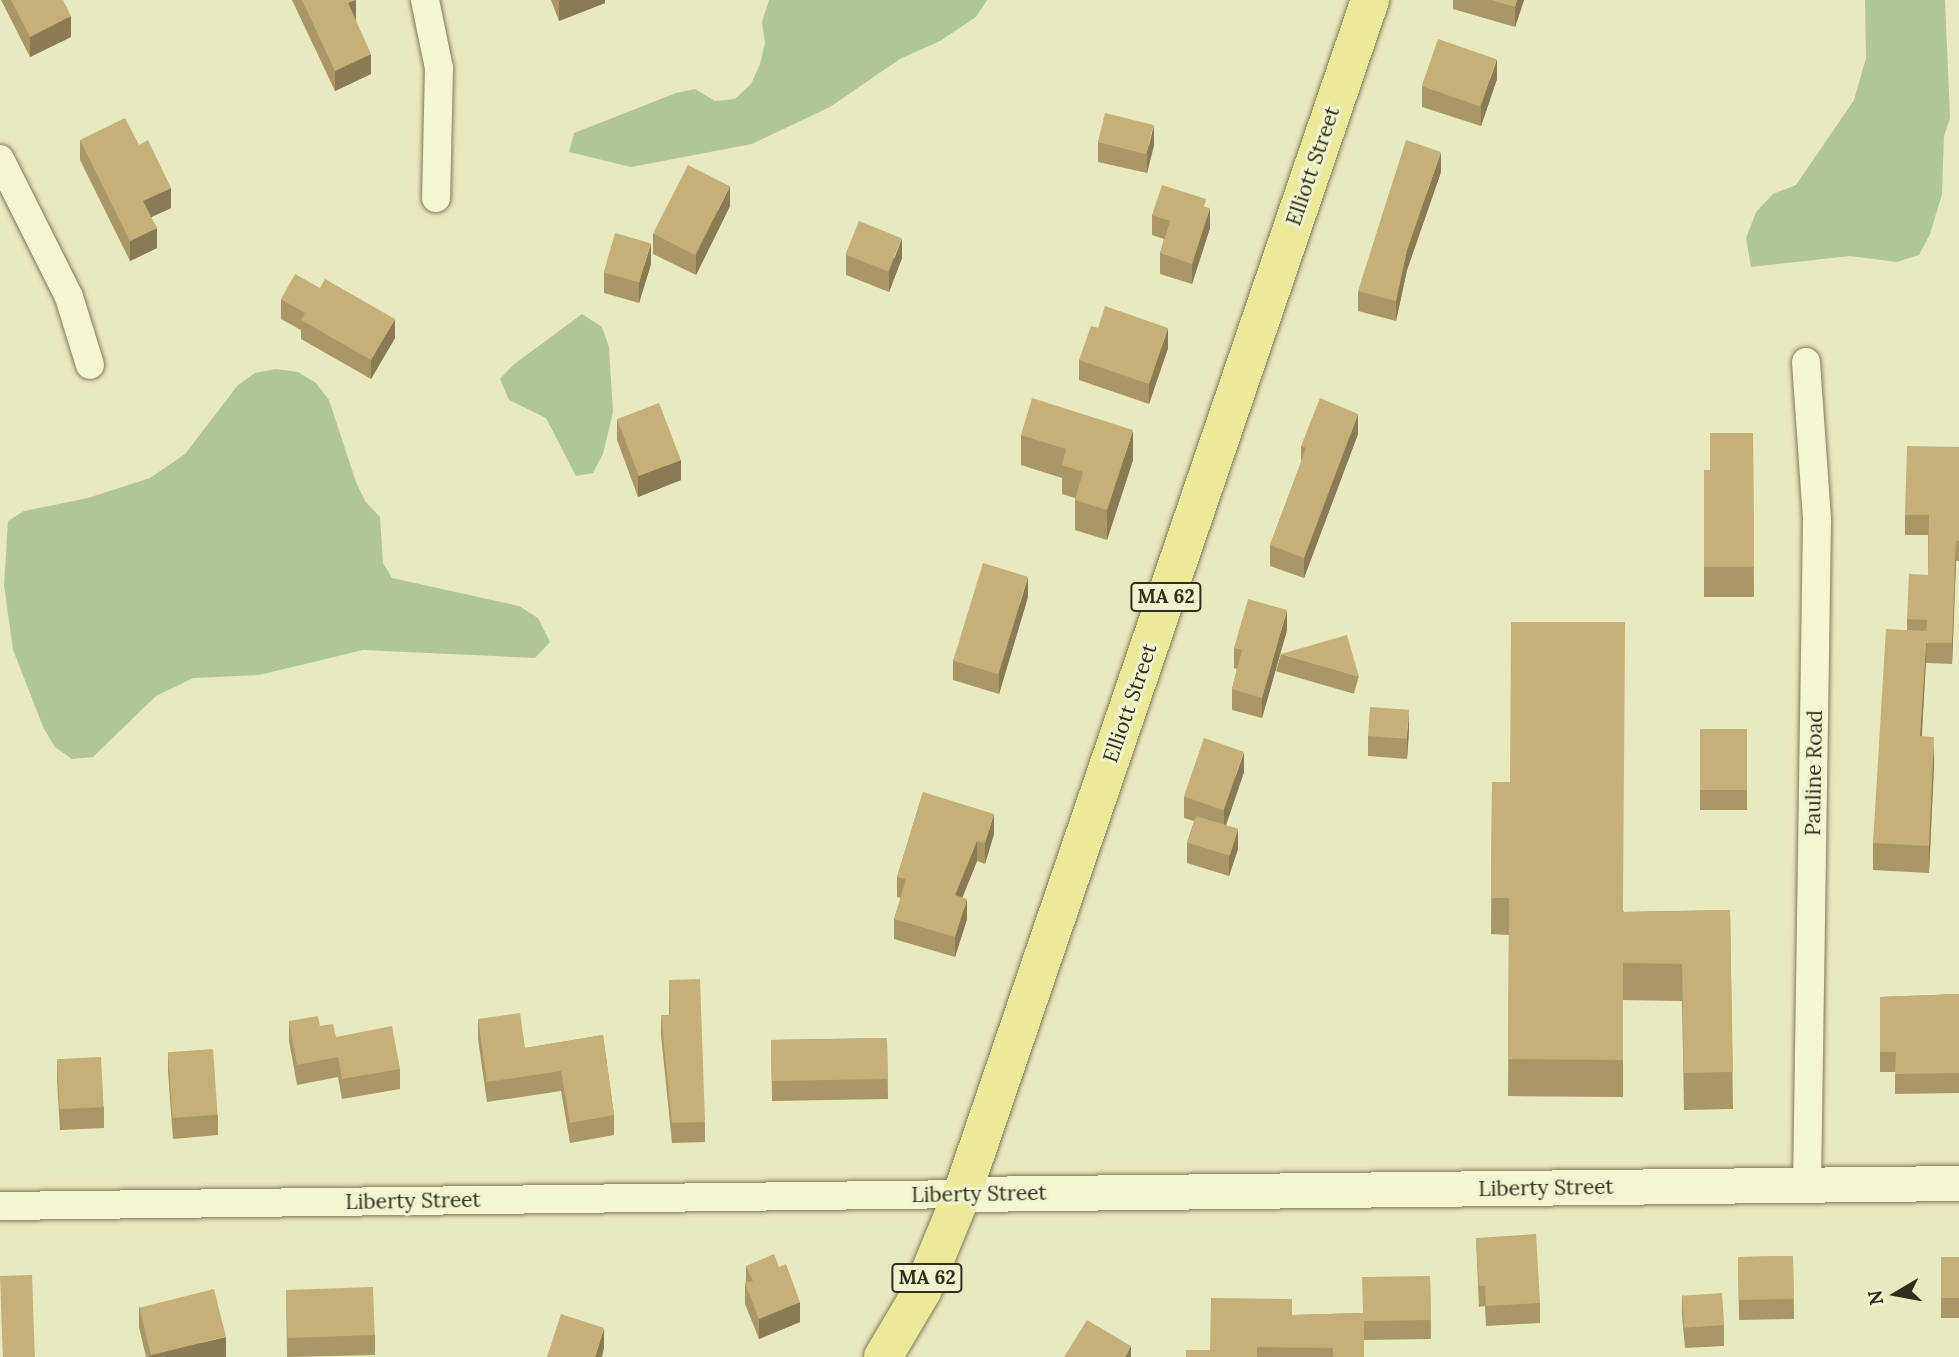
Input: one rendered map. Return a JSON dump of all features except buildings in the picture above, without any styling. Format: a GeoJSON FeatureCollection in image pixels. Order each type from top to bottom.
{"type":"FeatureCollection","features":[{"type":"Feature","properties":{"kind":"main road","name":"Elliott Street"},"geometry":{"type":"LineString","coordinates":[[883,1357],[922,1291],[962,1194],[1370,0]]}},
{"type":"Feature","properties":{"kind":"street"},"geometry":{"type":"LineString","coordinates":[[425,0],[439,68],[436,198]]}},
{"type":"Feature","properties":{"kind":"street"},"geometry":{"type":"LineString","coordinates":[[0,159],[69,297],[90,365]]}},
{"type":"Feature","properties":{"kind":"street","name":"Pauline Road"},"geometry":{"type":"LineString","coordinates":[[1806,362],[1817,520],[1807,1185]]}},
{"type":"Feature","properties":{"kind":"street","name":"Liberty Street"},"geometry":{"type":"LineString","coordinates":[[0,1206],[1959,1183]]}},
{"type":"Feature","properties":{"kind":"green space"},"geometry":{"type":"Polygon","coordinates":[[[769,0],[987,0],[976,17],[940,41],[900,59],[830,107],[752,144],[631,167],[569,152],[574,133],[676,93],[695,89],[715,101],[735,99],[751,84],[760,64],[765,43],[762,22],[769,0]]]}},
{"type":"Feature","properties":{"kind":"green space"},"geometry":{"type":"Polygon","coordinates":[[[1865,0],[1945,0],[1950,118],[1944,136],[1942,194],[1930,234],[1919,255],[1897,262],[1850,256],[1751,267],[1746,238],[1756,212],[1773,194],[1796,185],[1854,100],[1866,58],[1865,0]]]}},
{"type":"Feature","properties":{"kind":"green space"},"geometry":{"type":"Polygon","coordinates":[[[582,314],[602,327],[609,347],[613,412],[603,454],[593,473],[576,476],[546,418],[509,400],[500,379],[513,365],[582,314]]]}},
{"type":"Feature","properties":{"kind":"green space"},"geometry":{"type":"Polygon","coordinates":[[[276,369],[298,372],[316,383],[329,400],[356,482],[365,501],[380,517],[383,563],[392,578],[519,606],[538,618],[550,642],[535,658],[363,650],[259,675],[193,678],[156,696],[93,757],[72,759],[55,747],[44,729],[13,650],[4,585],[8,521],[24,511],[88,498],[150,478],[185,454],[238,385],[255,373],[276,369]]]}}]}
